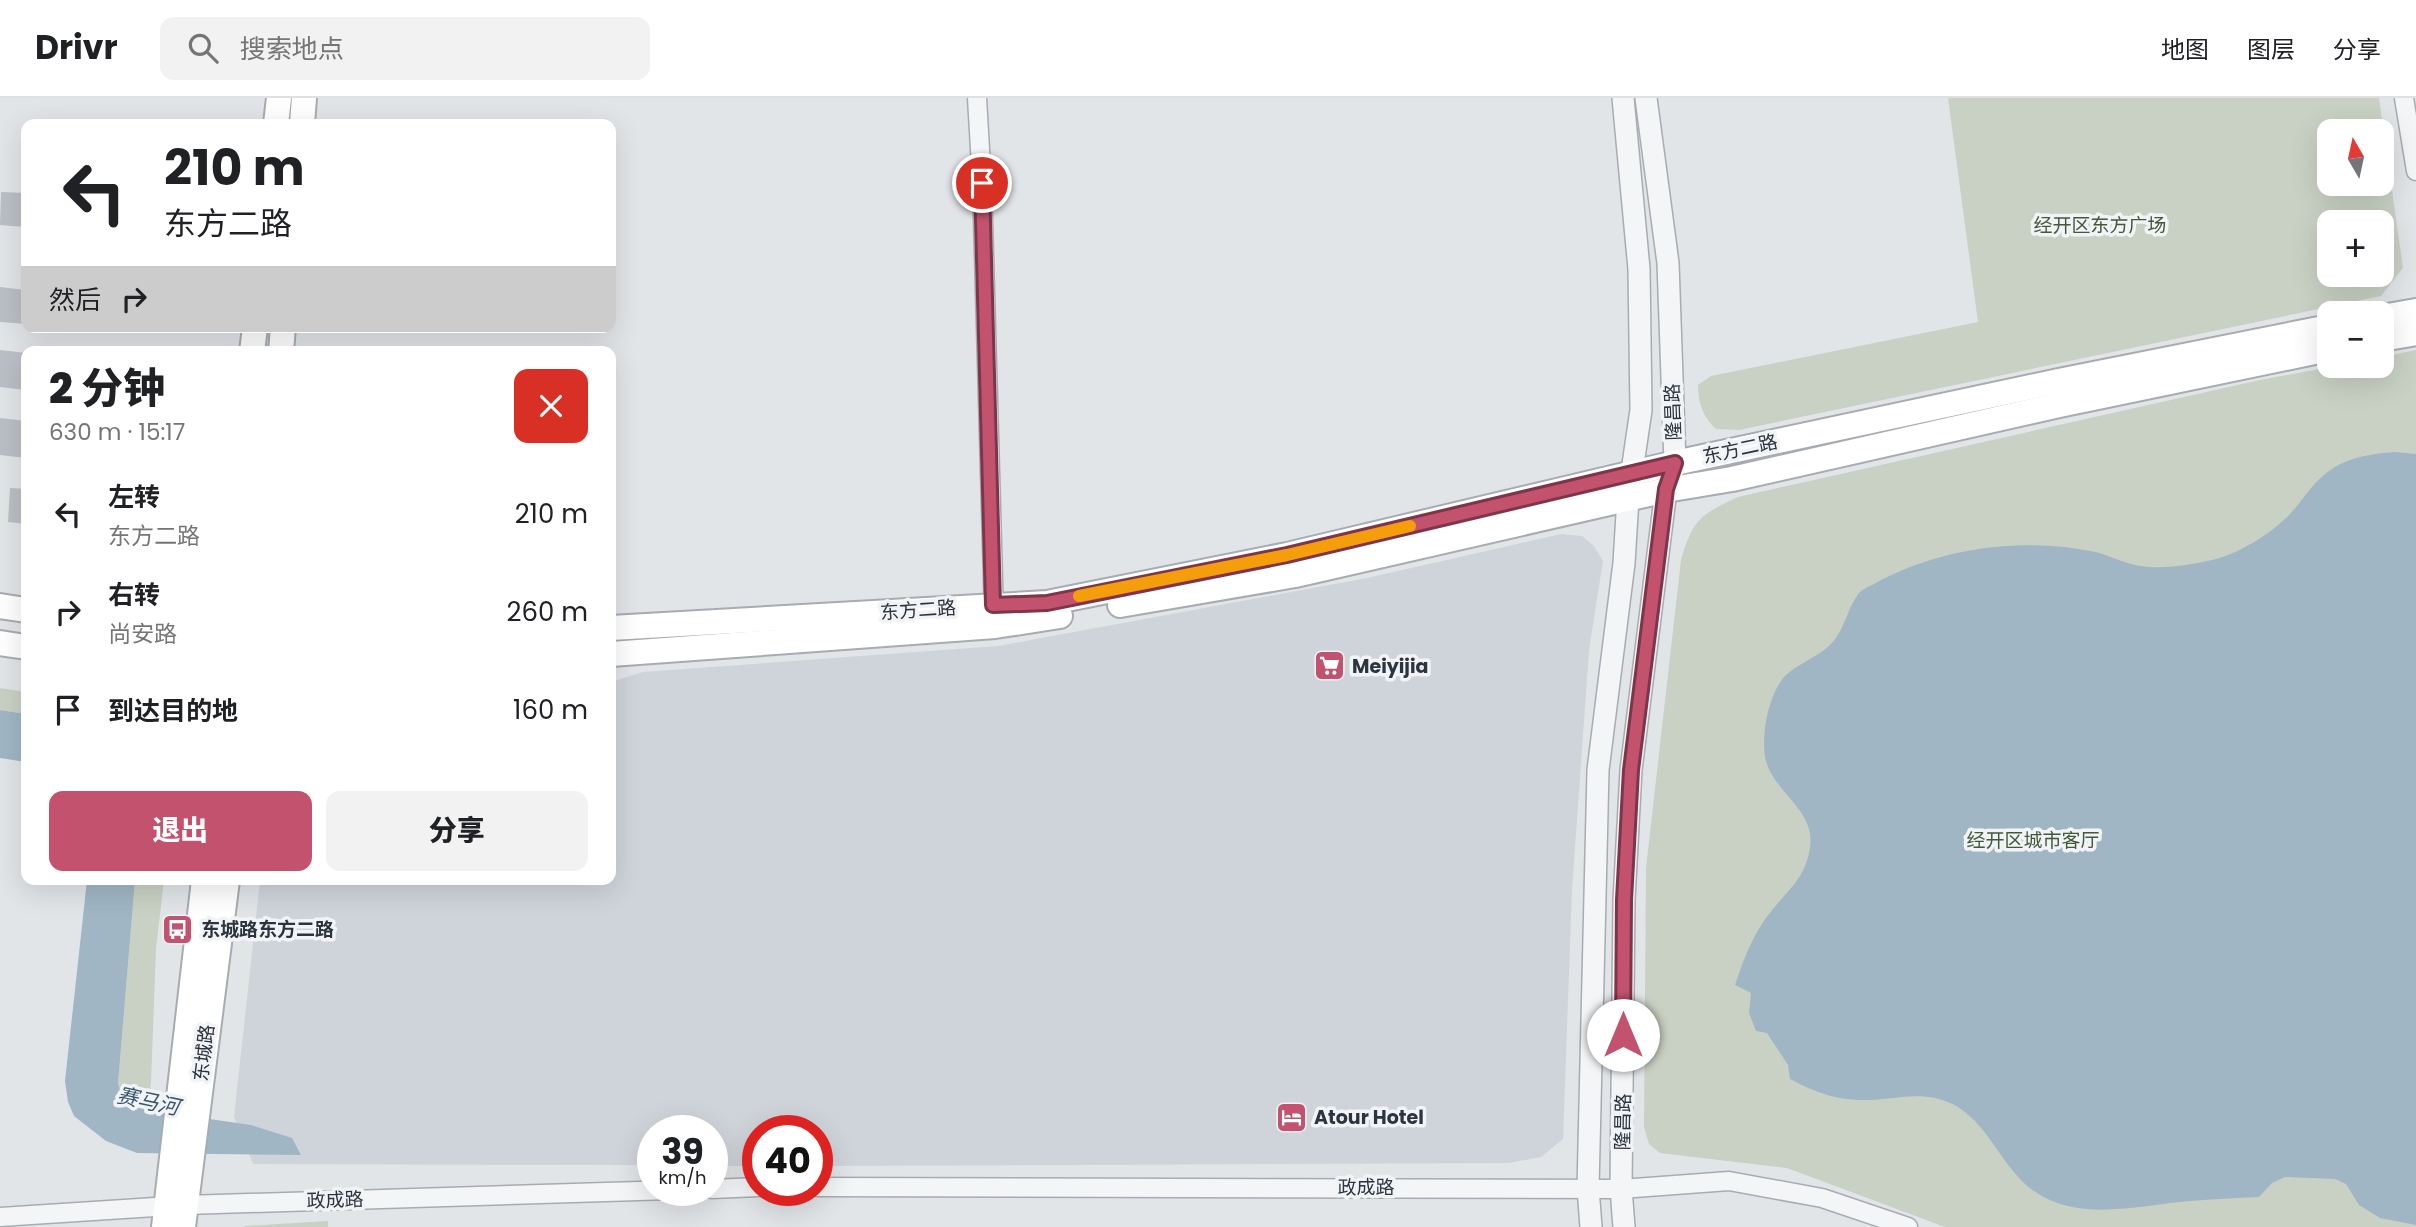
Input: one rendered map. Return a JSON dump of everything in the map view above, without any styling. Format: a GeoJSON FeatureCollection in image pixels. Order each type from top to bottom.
{"type":"FeatureCollection","features":[{"type":"Feature","properties":{"kind":"main road"},"geometry":{"type":"LineString","coordinates":[[277,119],[279,98]]}},
{"type":"Feature","properties":{"kind":"main road"},"geometry":{"type":"LineString","coordinates":[[302,119],[304,98]]}},
{"type":"Feature","properties":{"kind":"main road"},"geometry":{"type":"LineString","coordinates":[[2394,315],[2416,311]]}},
{"type":"Feature","properties":{"kind":"main road","name":"东方二路"},"geometry":{"type":"LineString","coordinates":[[616,628],[994,616],[1287,555],[1675,463],[2317,329]]}},
{"type":"Feature","properties":{"kind":"main road"},"geometry":{"type":"LineString","coordinates":[[2394,337],[2416,333]]}},
{"type":"Feature","properties":{"kind":"main road","name":"东方二路"},"geometry":{"type":"LineString","coordinates":[[616,654],[994,616],[1295,575],[1666,489],[1732,479],[2059,405],[2317,351]]}},
{"type":"Feature","properties":{"kind":"main road"},"geometry":{"type":"LineString","coordinates":[[0,606],[21,609]]}},
{"type":"Feature","properties":{"kind":"main road"},"geometry":{"type":"LineString","coordinates":[[0,643],[21,646]]}},
{"type":"Feature","properties":{"kind":"main road","name":"东城路"},"geometry":{"type":"LineString","coordinates":[[189,1101],[204,885]]}},
{"type":"Feature","properties":{"kind":"main road","name":"东城路"},"geometry":{"type":"LineString","coordinates":[[175,1216],[189,1101],[226,885]]}},
{"type":"Feature","properties":{"kind":"street"},"geometry":{"type":"LineString","coordinates":[[976,98],[982,183],[994,616]]}},
{"type":"Feature","properties":{"kind":"street","name":"隆昌路"},"geometry":{"type":"LineString","coordinates":[[1591,1227],[1588,1188],[1598,770],[1623,563],[1628,498],[1641,410],[1639,269],[1623,98]]}},
{"type":"Feature","properties":{"kind":"street","name":"隆昌路"},"geometry":{"type":"LineString","coordinates":[[1624,1227],[1621,1189],[1624,900],[1631,770],[1666,489],[1675,463],[1668,263],[1646,98]]}},
{"type":"Feature","properties":{"kind":"street"},"geometry":{"type":"LineString","coordinates":[[2404,98],[2416,171]]}},
{"type":"Feature","properties":{"kind":"street","name":"政成路"},"geometry":{"type":"LineString","coordinates":[[833,1187],[1621,1189],[1729,1181],[1822,1198],[1908,1227]]}},
{"type":"Feature","properties":{"kind":"street","name":"政成路"},"geometry":{"type":"LineString","coordinates":[[0,1217],[175,1216],[637,1192]]}},
{"type":"Feature","properties":{"kind":"shaded area"},"geometry":{"type":"Polygon","coordinates":[[[1561,534],[1582,536],[1594,546],[1603,561],[1589,650],[1572,890],[1563,1139],[1541,1157],[1509,1163],[833,1166],[833,1115],[742,1115],[742,1166],[728,1166],[728,1115],[637,1115],[637,1165],[253,1164],[234,1117],[259,885],[616,885],[616,680],[643,672],[998,646],[1367,578],[1561,534]]]}},
{"type":"Feature","properties":{"kind":"green space","name":"经开区东方广场"},"geometry":{"type":"Polygon","coordinates":[[[1948,98],[2379,98],[2382,119],[2317,119],[2317,196],[2393,196],[2403,268],[2394,279],[2394,210],[2317,210],[2317,287],[2388,287],[2381,296],[2357,301],[2317,301],[2317,309],[1739,430],[1716,429],[1705,415],[1700,404],[1698,385],[1711,376],[1978,322],[1948,98]]]}},
{"type":"Feature","properties":{"kind":"green space","name":"经开区城市客厅"},"geometry":{"type":"Polygon","coordinates":[[[2416,350],[2416,1227],[1945,1227],[1787,1168],[1660,1153],[1649,1144],[1644,1127],[1646,868],[1681,560],[1690,535],[1700,520],[1738,497],[2260,380],[2317,369],[2317,378],[2394,378],[2394,355],[2416,350]]]}},
{"type":"Feature","properties":{"kind":"green space"},"geometry":{"type":"Polygon","coordinates":[[[0,688],[21,691],[21,713],[0,710],[0,688]]]}},
{"type":"Feature","properties":{"kind":"green space"},"geometry":{"type":"Polygon","coordinates":[[[135,885],[163,885],[156,949],[151,1082],[147,1110],[125,1103],[118,1084],[135,885]]]}},
{"type":"Feature","properties":{"kind":"green space"},"geometry":{"type":"Polygon","coordinates":[[[328,1221],[328,1227],[244,1227],[245,1226],[328,1221]]]}},
{"type":"Feature","properties":{"kind":"water","name":"经开区城市客厅"},"geometry":{"type":"Polygon","coordinates":[[[2394,452],[2416,454],[2416,1225],[2380,1218],[2359,1205],[2346,1184],[2335,1179],[2285,1177],[2272,1183],[2259,1197],[2110,1210],[2071,1207],[2052,1201],[2021,1180],[1979,1125],[1967,1113],[1952,1104],[1918,1096],[1875,1100],[1845,1099],[1818,1092],[1790,1079],[1788,1065],[1767,1033],[1756,1031],[1749,1013],[1751,993],[1735,985],[1758,930],[1800,877],[1810,848],[1807,823],[1771,773],[1766,761],[1765,729],[1770,705],[1779,684],[1790,672],[1824,650],[1834,640],[1860,592],[1888,577],[1932,560],[1995,547],[2066,547],[2096,552],[2129,564],[2152,567],[2177,566],[2215,559],[2239,550],[2272,530],[2290,514],[2318,480],[2336,466],[2360,457],[2394,452]]]}},
{"type":"Feature","properties":{"kind":"water"},"geometry":{"type":"Polygon","coordinates":[[[0,710],[21,713],[21,761],[0,758],[0,710]]]}},
{"type":"Feature","properties":{"kind":"water"},"geometry":{"type":"Polygon","coordinates":[[[86,885],[135,885],[118,1084],[125,1103],[147,1110],[251,1125],[292,1138],[301,1155],[137,1153],[106,1141],[74,1116],[68,1102],[65,1081],[86,885]]]}},
{"type":"Feature","properties":{"kind":"building"},"geometry":{"type":"Polygon","coordinates":[[[1,192],[21,193],[21,227],[0,225],[1,192]]]}},
{"type":"Feature","properties":{"kind":"building"},"geometry":{"type":"Polygon","coordinates":[[[0,287],[21,289],[21,324],[0,322],[0,287]]]}},
{"type":"Feature","properties":{"kind":"building"},"geometry":{"type":"Polygon","coordinates":[[[0,350],[21,352],[21,389],[0,387],[0,350]]]}},
{"type":"Feature","properties":{"kind":"building"},"geometry":{"type":"Polygon","coordinates":[[[0,418],[21,420],[21,457],[0,455],[0,418]]]}},
{"type":"Feature","properties":{"kind":"building"},"geometry":{"type":"Polygon","coordinates":[[[10,488],[21,489],[21,523],[8,522],[10,488]]]}},
{"type":"Feature","properties":{"kind":"slow traffic"},"geometry":{"type":"LineString","coordinates":[[1079,596],[1287,555],[1410,526]]}},
{"type":"Feature","properties":{"kind":"place","name":"Meiyijia"},"geometry":{"type":"Point","coordinates":[1329,666]}},
{"type":"Feature","properties":{"kind":"place","name":"东城路东方二路"},"geometry":{"type":"Point","coordinates":[178,929]}},
{"type":"Feature","properties":{"kind":"place","name":"Atour Hotel"},"geometry":{"type":"Point","coordinates":[1291,1117]}},
{"type":"Feature","properties":{"kind":"route"},"geometry":{"type":"LineString","coordinates":[[982,183],[993,605],[1047,603],[1287,555],[1675,463],[1666,489],[1631,770],[1624,900],[1623,1035]]}},
{"type":"Feature","properties":{"kind":"water label","name":"赛马河"},"geometry":{"type":"Point","coordinates":[148,1101]}}]}
